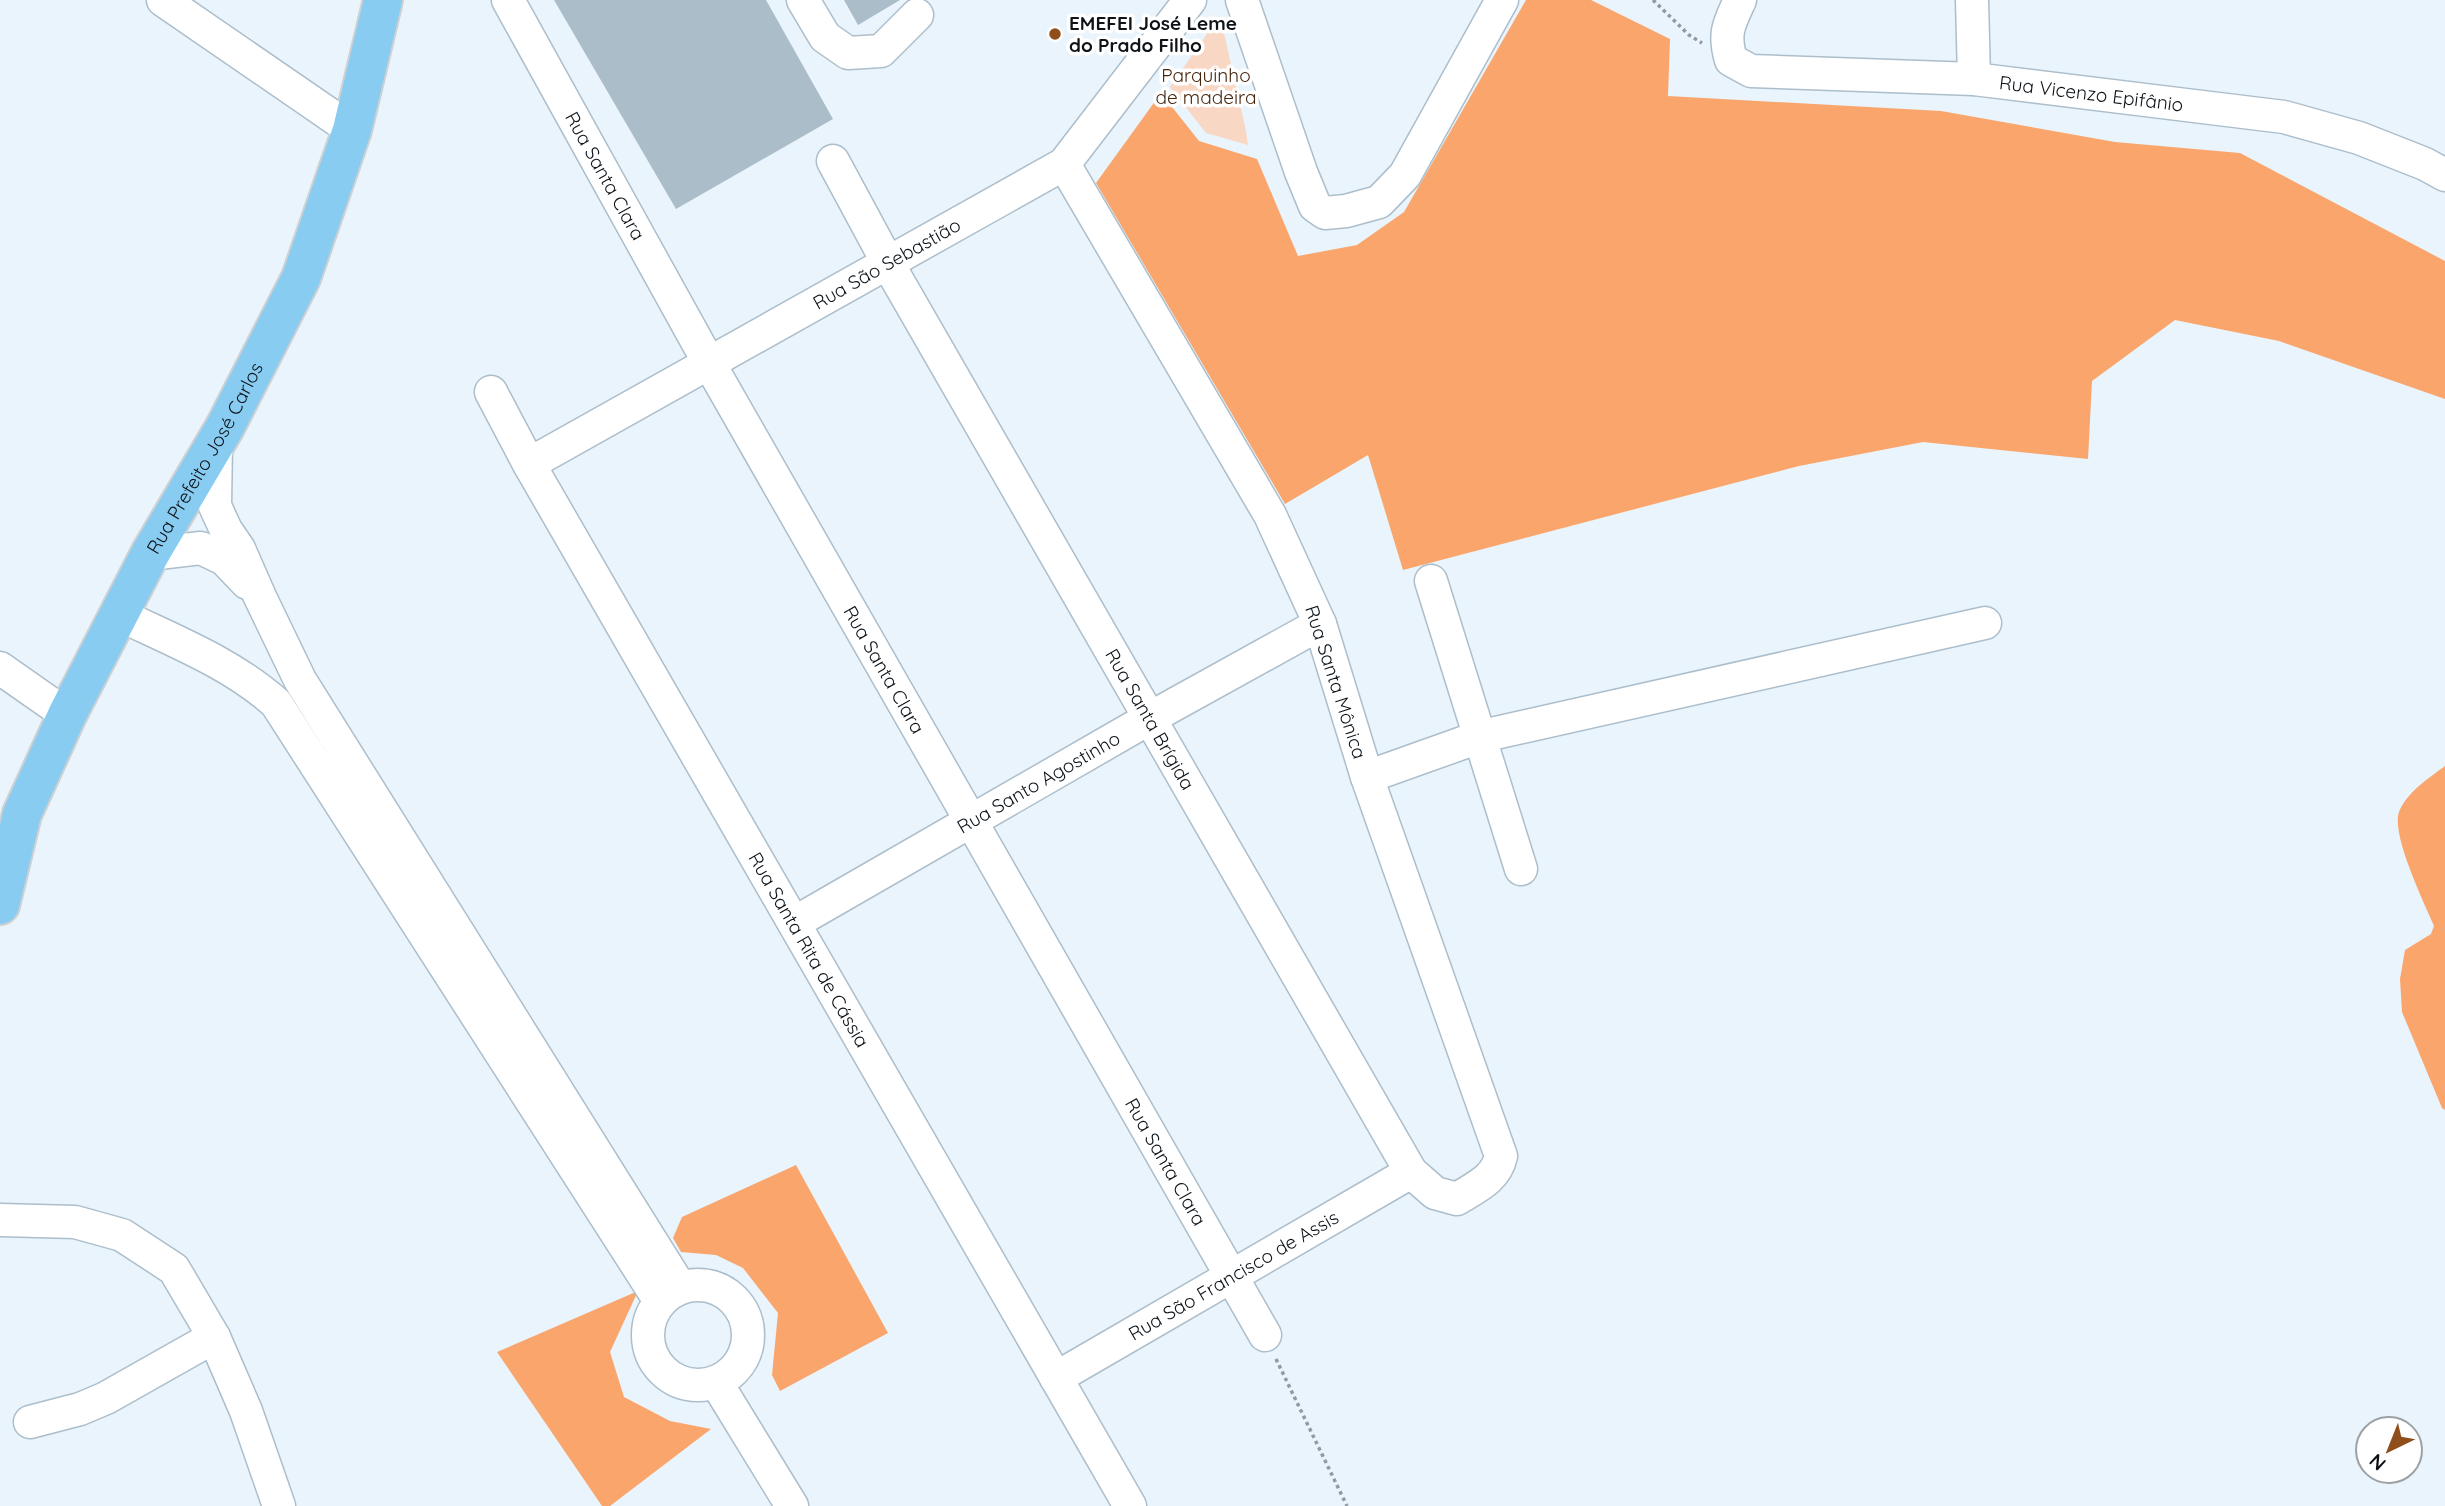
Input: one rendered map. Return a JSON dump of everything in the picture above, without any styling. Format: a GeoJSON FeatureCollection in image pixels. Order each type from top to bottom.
{"type":"FeatureCollection","features":[{"type":"Feature","properties":{"kind":"main road","name":"Rua Prefeito José Carlos"},"geometry":{"type":"LineString","coordinates":[[0,905],[22,814],[67,715],[150,554],[216,442],[300,278],[352,130],[383,0]]}},
{"type":"Feature","properties":{"kind":"street"},"geometry":{"type":"LineString","coordinates":[[163,0],[352,130]]}},
{"type":"Feature","properties":{"kind":"street","name":"Rua Santa Clara"},"geometry":{"type":"LineString","coordinates":[[508,0],[709,363],[1265,1335]]}},
{"type":"Feature","properties":{"kind":"street"},"geometry":{"type":"LineString","coordinates":[[803,0],[825,37],[848,53],[881,51],[917,15]]}},
{"type":"Feature","properties":{"kind":"street","name":"Rua São Sebastião"},"geometry":{"type":"LineString","coordinates":[[529,464],[1064,164],[1190,0]]}},
{"type":"Feature","properties":{"kind":"street"},"geometry":{"type":"LineString","coordinates":[[1242,0],[1315,206],[1325,213],[1346,211],[1379,202],[1405,175],[1502,0]]}},
{"type":"Feature","properties":{"kind":"street"},"geometry":{"type":"LineString","coordinates":[[1731,60],[1726,33],[1740,0]]}},
{"type":"Feature","properties":{"kind":"street"},"geometry":{"type":"LineString","coordinates":[[1972,0],[1974,79]]}},
{"type":"Feature","properties":{"kind":"street","name":"Rua Vicenzo Epifânio"},"geometry":{"type":"LineString","coordinates":[[1731,60],[1751,71],[1974,79],[2284,117],[2359,138],[2425,164],[2445,175]]}},
{"type":"Feature","properties":{"kind":"street","name":"Rua Santa Brígida"},"geometry":{"type":"LineString","coordinates":[[833,161],[888,263],[1411,1172],[1435,1193],[1457,1199],[1492,1177],[1501,1156]]}},
{"type":"Feature","properties":{"kind":"street","name":"Rua Santa Mônica"},"geometry":{"type":"LineString","coordinates":[[1064,164],[1270,515],[1320,624],[1367,777],[1501,1156]]}},
{"type":"Feature","properties":{"kind":"street","name":"Rua Santa Rita de Cássia"},"geometry":{"type":"LineString","coordinates":[[491,392],[529,464],[1130,1506]]}},
{"type":"Feature","properties":{"kind":"street"},"geometry":{"type":"LineString","coordinates":[[216,442],[215,506],[239,549],[300,680],[670,1294]]}},
{"type":"Feature","properties":{"kind":"street"},"geometry":{"type":"LineString","coordinates":[[150,554],[201,548],[224,559],[260,597]]}},
{"type":"Feature","properties":{"kind":"street"},"geometry":{"type":"LineString","coordinates":[[1431,581],[1521,869]]}},
{"type":"Feature","properties":{"kind":"street"},"geometry":{"type":"LineString","coordinates":[[120,615],[228,667],[255,684],[276,703],[670,1294]]}},
{"type":"Feature","properties":{"kind":"street","name":"Rua Santo Agostinho"},"geometry":{"type":"LineString","coordinates":[[794,923],[1150,718],[1320,624]]}},
{"type":"Feature","properties":{"kind":"street"},"geometry":{"type":"LineString","coordinates":[[1367,777],[1481,737],[1985,624]]}},
{"type":"Feature","properties":{"kind":"street"},"geometry":{"type":"LineString","coordinates":[[0,668],[67,715]]}},
{"type":"Feature","properties":{"kind":"street","name":"Rua São Francisco de Assis"},"geometry":{"type":"LineString","coordinates":[[1056,1378],[1411,1172]]}},
{"type":"Feature","properties":{"kind":"street"},"geometry":{"type":"LineString","coordinates":[[0,1220],[75,1222],[122,1235],[174,1269],[214,1337],[246,1411],[279,1506]]}},
{"type":"Feature","properties":{"kind":"street"},"geometry":{"type":"LineString","coordinates":[[697,1284],[728,1294],[740,1307],[747,1322],[748,1339],[744,1355],[735,1369],[716,1382],[699,1385],[683,1383],[668,1375],[656,1363],[650,1348],[648,1331],[651,1315],[670,1294],[697,1284]]}},
{"type":"Feature","properties":{"kind":"street"},"geometry":{"type":"LineString","coordinates":[[30,1422],[80,1409],[106,1398],[214,1337]]}},
{"type":"Feature","properties":{"kind":"street"},"geometry":{"type":"LineString","coordinates":[[716,1382],[792,1506]]}},
{"type":"Feature","properties":{"kind":"path"},"geometry":{"type":"LineString","coordinates":[[1653,0],[1689,35],[1731,60]]}},
{"type":"Feature","properties":{"kind":"path"},"geometry":{"type":"LineString","coordinates":[[1265,1335],[1347,1506]]}},
{"type":"Feature","properties":{"kind":"green space","name":"Parquinho de madeira"},"geometry":{"type":"Polygon","coordinates":[[[1220,15],[1248,145],[1206,133],[1170,87],[1220,15]]]}},
{"type":"Feature","properties":{"kind":"shaded area"},"geometry":{"type":"Polygon","coordinates":[[[1526,0],[1591,0],[1670,39],[1668,96],[1941,111],[2115,142],[2240,153],[2445,261],[2445,399],[2279,341],[2175,320],[2092,381],[2088,459],[1923,442],[1799,466],[1403,570],[1368,455],[1285,504],[1096,183],[1161,93],[1199,141],[1257,159],[1298,256],[1357,245],[1404,212],[1526,0]]]}},
{"type":"Feature","properties":{"kind":"shaded area"},"geometry":{"type":"Polygon","coordinates":[[[2445,766],[2445,1110],[2402,1012],[2400,979],[2405,950],[2431,934],[2434,926],[2404,852],[2398,823],[2399,812],[2407,798],[2445,766]]]}},
{"type":"Feature","properties":{"kind":"shaded area"},"geometry":{"type":"Polygon","coordinates":[[[796,1165],[888,1333],[780,1391],[772,1375],[778,1313],[743,1268],[716,1255],[681,1252],[673,1238],[682,1217],[796,1165]]]}},
{"type":"Feature","properties":{"kind":"shaded area"},"geometry":{"type":"Polygon","coordinates":[[[638,1291],[610,1352],[624,1397],[670,1421],[711,1429],[610,1506],[602,1506],[497,1352],[638,1291]]]}},
{"type":"Feature","properties":{"kind":"building"},"geometry":{"type":"Polygon","coordinates":[[[554,0],[766,0],[833,119],[676,209],[554,0]]]}},
{"type":"Feature","properties":{"kind":"building"},"geometry":{"type":"Polygon","coordinates":[[[844,0],[900,0],[858,25],[844,0]]]}},
{"type":"Feature","properties":{"kind":"place","name":"EMEFEI José Leme do Prado Filho"},"geometry":{"type":"Point","coordinates":[1055,34]}}]}
